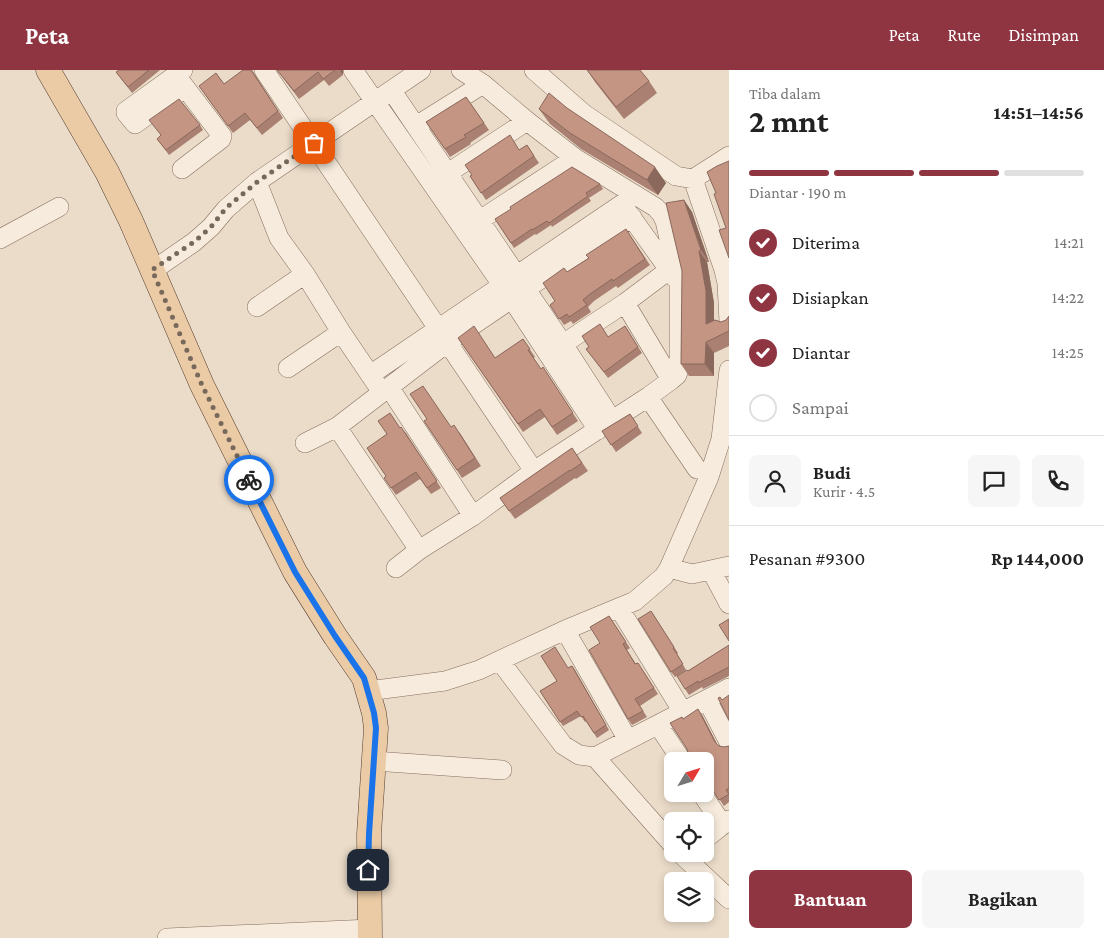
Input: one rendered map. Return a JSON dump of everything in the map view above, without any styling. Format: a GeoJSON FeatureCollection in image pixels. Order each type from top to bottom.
{"type":"FeatureCollection","features":[{"type":"Feature","properties":{"kind":"main road"},"geometry":{"type":"LineString","coordinates":[[48,70],[107,172],[202,385],[295,572],[361,674],[368,691],[376,728],[369,834],[370,933]]}},
{"type":"Feature","properties":{"kind":"street"},"geometry":{"type":"LineString","coordinates":[[264,70],[534,471]]}},
{"type":"Feature","properties":{"kind":"street"},"geometry":{"type":"LineString","coordinates":[[353,70],[514,287],[605,425]]}},
{"type":"Feature","properties":{"kind":"street"},"geometry":{"type":"LineString","coordinates":[[152,270],[194,242],[211,227],[226,208],[257,182],[420,70]]}},
{"type":"Feature","properties":{"kind":"street"},"geometry":{"type":"LineString","coordinates":[[396,568],[419,550],[473,516],[534,471],[648,397],[677,375],[679,369],[674,277],[665,221],[661,213],[655,207],[576,158],[527,121],[483,84],[461,70]]}},
{"type":"Feature","properties":{"kind":"street"},"geometry":{"type":"LineString","coordinates":[[535,71],[584,114],[676,176],[693,179],[729,156]]}},
{"type":"Feature","properties":{"kind":"street"},"geometry":{"type":"LineString","coordinates":[[182,78],[222,136],[221,140],[182,169]]}},
{"type":"Feature","properties":{"kind":"street"},"geometry":{"type":"LineString","coordinates":[[416,126],[483,84]]}},
{"type":"Feature","properties":{"kind":"street"},"geometry":{"type":"LineString","coordinates":[[392,91],[480,220],[514,287],[563,344],[605,425]]}},
{"type":"Feature","properties":{"kind":"street"},"geometry":{"type":"LineString","coordinates":[[448,173],[527,121]]}},
{"type":"Feature","properties":{"kind":"street"},"geometry":{"type":"LineString","coordinates":[[480,220],[576,158]]}},
{"type":"Feature","properties":{"kind":"street"},"geometry":{"type":"LineString","coordinates":[[603,174],[674,277]]}},
{"type":"Feature","properties":{"kind":"street"},"geometry":{"type":"LineString","coordinates":[[693,179],[726,270],[729,322]]}},
{"type":"Feature","properties":{"kind":"street"},"geometry":{"type":"LineString","coordinates":[[257,182],[278,238],[306,274],[340,332],[370,375],[386,390],[473,516]]}},
{"type":"Feature","properties":{"kind":"street"},"geometry":{"type":"LineString","coordinates":[[0,239],[59,207]]}},
{"type":"Feature","properties":{"kind":"street"},"geometry":{"type":"LineString","coordinates":[[370,375],[443,335],[627,210]]}},
{"type":"Feature","properties":{"kind":"street"},"geometry":{"type":"LineString","coordinates":[[257,307],[306,274]]}},
{"type":"Feature","properties":{"kind":"street"},"geometry":{"type":"LineString","coordinates":[[563,344],[625,303],[674,277]]}},
{"type":"Feature","properties":{"kind":"street"},"geometry":{"type":"LineString","coordinates":[[625,303],[671,380]]}},
{"type":"Feature","properties":{"kind":"street"},"geometry":{"type":"LineString","coordinates":[[288,368],[340,332]]}},
{"type":"Feature","properties":{"kind":"street"},"geometry":{"type":"LineString","coordinates":[[305,443],[337,426],[386,390],[443,335]]}},
{"type":"Feature","properties":{"kind":"street"},"geometry":{"type":"LineString","coordinates":[[368,691],[445,681],[479,670],[565,630],[635,601],[664,576],[669,568],[712,469],[721,439],[728,381]]}},
{"type":"Feature","properties":{"kind":"street"},"geometry":{"type":"LineString","coordinates":[[648,397],[697,469]]}},
{"type":"Feature","properties":{"kind":"street"},"geometry":{"type":"LineString","coordinates":[[337,426],[419,550]]}},
{"type":"Feature","properties":{"kind":"street"},"geometry":{"type":"LineString","coordinates":[[669,568],[692,574],[720,568],[729,604]]}},
{"type":"Feature","properties":{"kind":"street"},"geometry":{"type":"LineString","coordinates":[[619,608],[683,712]]}},
{"type":"Feature","properties":{"kind":"street"},"geometry":{"type":"LineString","coordinates":[[565,630],[628,740]]}},
{"type":"Feature","properties":{"kind":"street"},"geometry":{"type":"LineString","coordinates":[[500,661],[563,746],[579,755],[595,757],[729,688]]}},
{"type":"Feature","properties":{"kind":"street"},"geometry":{"type":"LineString","coordinates":[[707,700],[729,742]]}},
{"type":"Feature","properties":{"kind":"street"},"geometry":{"type":"LineString","coordinates":[[658,724],[676,752]]}},
{"type":"Feature","properties":{"kind":"street"},"geometry":{"type":"LineString","coordinates":[[595,757],[664,833]]}},
{"type":"Feature","properties":{"kind":"street"},"geometry":{"type":"LineString","coordinates":[[374,762],[502,770]]}},
{"type":"Feature","properties":{"kind":"street"},"geometry":{"type":"LineString","coordinates":[[709,802],[726,823],[714,832]]}},
{"type":"Feature","properties":{"kind":"street"},"geometry":{"type":"LineString","coordinates":[[691,862],[729,899]]}},
{"type":"Feature","properties":{"kind":"street"},"geometry":{"type":"LineString","coordinates":[[167,938],[370,933]]}},
{"type":"Feature","properties":{"kind":"building"},"geometry":{"type":"Polygon","coordinates":[[[119,70],[149,70],[128,87],[116,72],[119,70]]]}},
{"type":"Feature","properties":{"kind":"building"},"geometry":{"type":"Polygon","coordinates":[[[243,70],[251,70],[278,111],[257,128],[245,113],[228,126],[199,86],[216,73],[224,84],[243,70]]]}},
{"type":"Feature","properties":{"kind":"building"},"geometry":{"type":"Polygon","coordinates":[[[277,70],[335,70],[323,79],[318,72],[294,91],[277,70]]]}},
{"type":"Feature","properties":{"kind":"building"},"geometry":{"type":"Polygon","coordinates":[[[587,70],[640,70],[649,81],[616,107],[587,70]]]}},
{"type":"Feature","properties":{"kind":"building"},"geometry":{"type":"Polygon","coordinates":[[[549,93],[567,108],[655,167],[647,180],[570,133],[539,109],[549,93]]]}},
{"type":"Feature","properties":{"kind":"building"},"geometry":{"type":"Polygon","coordinates":[[[466,97],[484,123],[464,135],[466,137],[445,149],[426,122],[466,97]]]}},
{"type":"Feature","properties":{"kind":"building"},"geometry":{"type":"Polygon","coordinates":[[[179,99],[200,125],[166,150],[157,139],[161,135],[149,120],[179,99]]]}},
{"type":"Feature","properties":{"kind":"building"},"geometry":{"type":"Polygon","coordinates":[[[510,135],[519,150],[527,145],[534,156],[481,193],[465,165],[510,135]]]}},
{"type":"Feature","properties":{"kind":"building"},"geometry":{"type":"Polygon","coordinates":[[[729,161],[729,258],[719,230],[726,228],[714,194],[716,193],[707,172],[729,161]]]}},
{"type":"Feature","properties":{"kind":"building"},"geometry":{"type":"Polygon","coordinates":[[[572,167],[600,184],[586,193],[588,196],[549,223],[547,221],[511,243],[495,219],[511,209],[510,207],[572,167]]]}},
{"type":"Feature","properties":{"kind":"building"},"geometry":{"type":"Polygon","coordinates":[[[684,200],[701,250],[699,251],[706,291],[706,324],[715,320],[721,322],[729,316],[729,331],[706,342],[705,364],[681,364],[682,271],[666,203],[684,200]]]}},
{"type":"Feature","properties":{"kind":"building"},"geometry":{"type":"Polygon","coordinates":[[[626,229],[645,259],[590,294],[583,300],[587,305],[569,317],[567,314],[559,319],[550,305],[555,301],[543,283],[564,268],[567,272],[589,258],[586,255],[626,229]]]}},
{"type":"Feature","properties":{"kind":"building"},"geometry":{"type":"Polygon","coordinates":[[[600,324],[608,337],[625,326],[638,347],[604,372],[586,349],[589,347],[582,336],[600,324]]]}},
{"type":"Feature","properties":{"kind":"building"},"geometry":{"type":"Polygon","coordinates":[[[474,326],[495,358],[523,339],[530,349],[528,350],[541,369],[543,367],[573,413],[552,427],[540,409],[518,424],[458,338],[474,326]]]}},
{"type":"Feature","properties":{"kind":"building"},"geometry":{"type":"Polygon","coordinates":[[[423,386],[451,427],[454,425],[475,458],[457,470],[424,421],[427,419],[410,394],[423,386]]]}},
{"type":"Feature","properties":{"kind":"building"},"geometry":{"type":"Polygon","coordinates":[[[390,413],[437,481],[427,488],[416,472],[391,488],[384,478],[386,476],[367,448],[387,434],[378,421],[390,413]]]}},
{"type":"Feature","properties":{"kind":"building"},"geometry":{"type":"Polygon","coordinates":[[[630,414],[638,426],[611,445],[602,431],[630,414]]]}},
{"type":"Feature","properties":{"kind":"building"},"geometry":{"type":"Polygon","coordinates":[[[572,448],[582,463],[509,511],[500,498],[572,448]]]}},
{"type":"Feature","properties":{"kind":"building"},"geometry":{"type":"Polygon","coordinates":[[[651,611],[683,664],[671,672],[638,619],[651,611]]]}},
{"type":"Feature","properties":{"kind":"building"},"geometry":{"type":"Polygon","coordinates":[[[609,616],[626,642],[623,644],[635,664],[638,663],[654,688],[635,699],[643,711],[628,719],[589,650],[600,643],[590,627],[609,616]]]}},
{"type":"Feature","properties":{"kind":"building"},"geometry":{"type":"Polygon","coordinates":[[[729,619],[729,641],[719,625],[729,619]]]}},
{"type":"Feature","properties":{"kind":"building"},"geometry":{"type":"Polygon","coordinates":[[[729,645],[729,667],[685,689],[677,676],[729,645]]]}},
{"type":"Feature","properties":{"kind":"building"},"geometry":{"type":"Polygon","coordinates":[[[555,647],[568,668],[572,666],[606,725],[594,733],[583,716],[581,717],[577,711],[560,722],[540,691],[557,681],[541,656],[555,647]]]}},
{"type":"Feature","properties":{"kind":"building"},"geometry":{"type":"Polygon","coordinates":[[[729,695],[729,720],[718,698],[720,697],[722,700],[729,695]]]}},
{"type":"Feature","properties":{"kind":"building"},"geometry":{"type":"Polygon","coordinates":[[[698,709],[715,742],[719,746],[729,746],[729,788],[726,790],[729,794],[719,800],[714,792],[714,752],[688,752],[670,723],[682,717],[683,719],[698,709]]]}},
{"type":"Feature","properties":{"kind":"way so far"},"geometry":{"type":"LineString","coordinates":[[249,480],[202,385],[152,270],[194,242],[211,227],[226,208],[257,182],[314,143]]}},
{"type":"Feature","properties":{"kind":"route"},"geometry":{"type":"LineString","coordinates":[[249,480],[295,572],[364,678],[374,713],[376,728],[368,870]]}}]}
